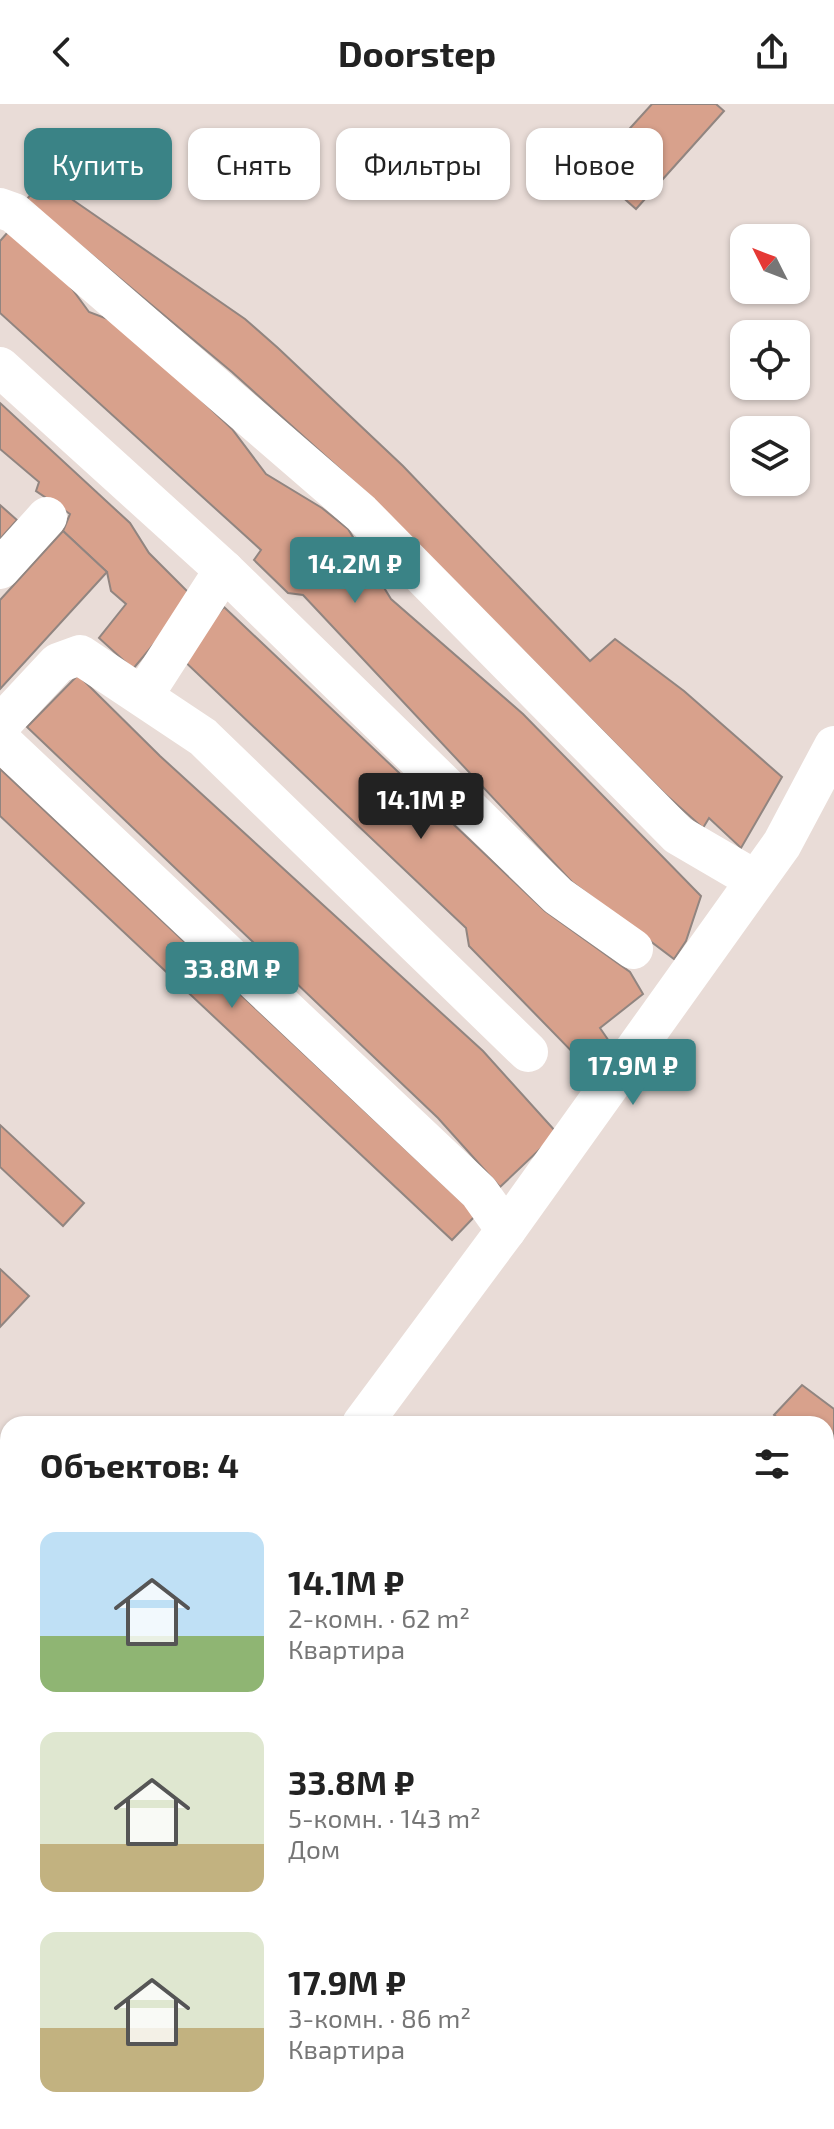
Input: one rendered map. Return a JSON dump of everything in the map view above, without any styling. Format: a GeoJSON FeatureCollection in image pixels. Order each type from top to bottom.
{"type":"FeatureCollection","features":[{"type":"Feature","properties":{"kind":"street"},"geometry":{"type":"LineString","coordinates":[[0,208],[14,213],[361,513],[678,835],[755,880]]}},
{"type":"Feature","properties":{"kind":"street"},"geometry":{"type":"LineString","coordinates":[[0,367],[224,570],[558,896],[633,949]]}},
{"type":"Feature","properties":{"kind":"street"},"geometry":{"type":"LineString","coordinates":[[0,569],[47,517]]}},
{"type":"Feature","properties":{"kind":"street"},"geometry":{"type":"LineString","coordinates":[[143,696],[224,570]]}},
{"type":"Feature","properties":{"kind":"street"},"geometry":{"type":"LineString","coordinates":[[0,725],[58,663],[80,655],[203,737],[528,1052]]}},
{"type":"Feature","properties":{"kind":"street"},"geometry":{"type":"LineString","coordinates":[[0,740],[479,1192],[506,1230]]}},
{"type":"Feature","properties":{"kind":"street"},"geometry":{"type":"LineString","coordinates":[[368,1416],[506,1230],[782,844],[834,746]]}},
{"type":"Feature","properties":{"kind":"building"},"geometry":{"type":"Polygon","coordinates":[[[652,104],[716,104],[724,111],[663,179],[663,128],[630,128],[652,104]]]}},
{"type":"Feature","properties":{"kind":"building"},"geometry":{"type":"Polygon","coordinates":[[[26,200],[73,200],[245,319],[403,466],[590,661],[615,639],[684,691],[782,777],[741,848],[709,818],[703,828],[664,793],[372,498],[232,372],[26,200]]]}},
{"type":"Feature","properties":{"kind":"building"},"geometry":{"type":"Polygon","coordinates":[[[626,200],[644,200],[636,209],[626,200]]]}},
{"type":"Feature","properties":{"kind":"building"},"geometry":{"type":"Polygon","coordinates":[[[8,232],[64,278],[89,312],[121,324],[232,429],[266,474],[322,508],[348,529],[391,599],[523,714],[701,896],[686,941],[674,959],[572,882],[303,595],[288,593],[254,560],[261,550],[0,313],[0,241],[8,232]]]}},
{"type":"Feature","properties":{"kind":"building"},"geometry":{"type":"Polygon","coordinates":[[[0,403],[130,523],[149,553],[193,597],[133,669],[99,638],[126,604],[111,591],[107,572],[63,531],[70,514],[36,491],[39,482],[0,449],[0,403]]]}},
{"type":"Feature","properties":{"kind":"building"},"geometry":{"type":"Polygon","coordinates":[[[0,505],[17,520],[0,539],[0,505]]]}},
{"type":"Feature","properties":{"kind":"building"},"geometry":{"type":"Polygon","coordinates":[[[63,531],[107,572],[0,689],[0,600],[63,531]]]}},
{"type":"Feature","properties":{"kind":"building"},"geometry":{"type":"Polygon","coordinates":[[[224,607],[545,911],[630,972],[643,994],[600,1028],[611,1044],[585,1065],[469,946],[466,928],[180,657],[224,607]]]}},
{"type":"Feature","properties":{"kind":"building"},"geometry":{"type":"Polygon","coordinates":[[[78,675],[160,756],[483,1051],[557,1133],[500,1187],[438,1118],[27,727],[78,675]]]}},
{"type":"Feature","properties":{"kind":"building"},"geometry":{"type":"Polygon","coordinates":[[[0,769],[476,1215],[452,1240],[0,816],[0,769]]]}},
{"type":"Feature","properties":{"kind":"building"},"geometry":{"type":"Polygon","coordinates":[[[0,1125],[84,1203],[63,1226],[0,1167],[0,1125]]]}},
{"type":"Feature","properties":{"kind":"building"},"geometry":{"type":"Polygon","coordinates":[[[0,1269],[29,1296],[0,1327],[0,1269]]]}},
{"type":"Feature","properties":{"kind":"building"},"geometry":{"type":"Polygon","coordinates":[[[802,1385],[834,1409],[834,1416],[774,1415],[802,1385]]]}}]}
